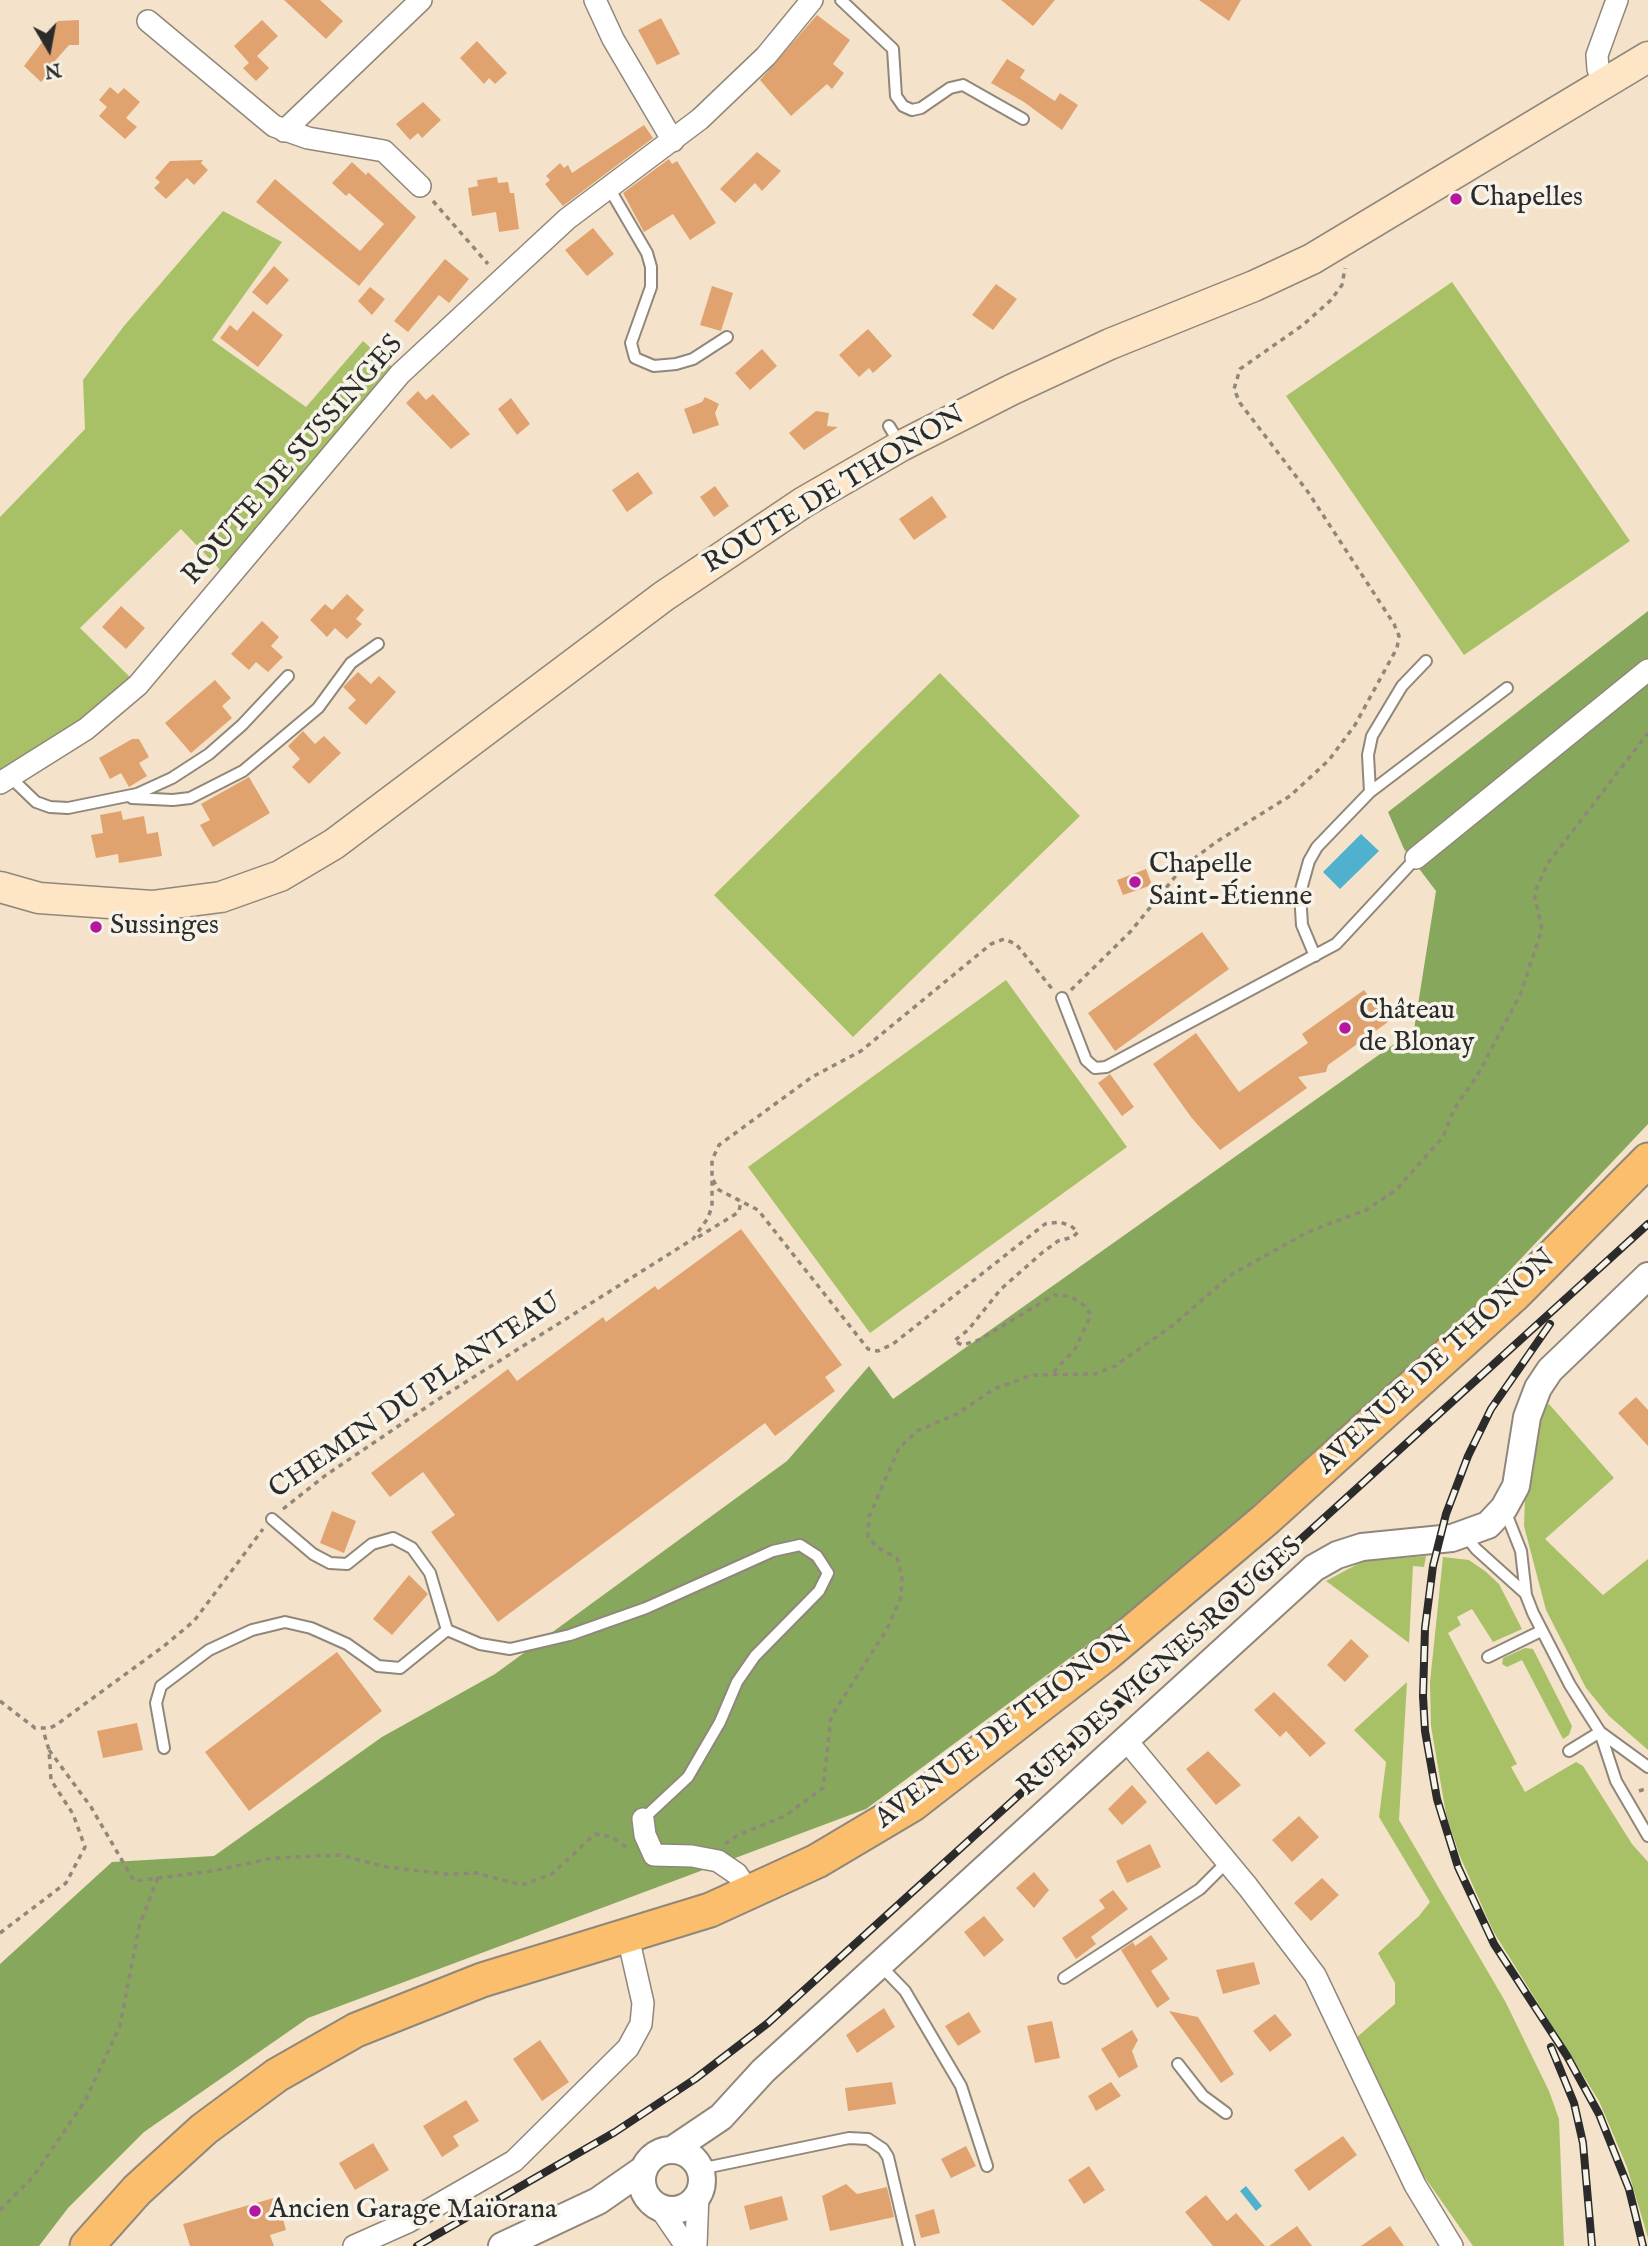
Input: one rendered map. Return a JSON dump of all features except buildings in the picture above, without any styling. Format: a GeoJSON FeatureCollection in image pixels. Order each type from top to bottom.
{"type":"FeatureCollection","features":[{"type":"Feature","properties":{"kind":"main road","name":"ROUTE DE THONON"},"geometry":{"type":"LineString","coordinates":[[0,901],[39,898],[125,906],[179,905],[236,893],[287,873],[334,844],[710,563],[895,436],[1254,286],[1341,243],[1648,57]]}},
{"type":"Feature","properties":{"kind":"main road","name":"ROUTE DE THONON"},"geometry":{"type":"LineString","coordinates":[[0,887],[39,898]]}},
{"type":"Feature","properties":{"kind":"main road","name":"AVENUE DE THONON"},"geometry":{"type":"LineString","coordinates":[[87,2246],[137,2190],[204,2129],[277,2075],[316,2052],[356,2031],[439,1995],[628,1937],[749,1894],[828,1856],[913,1804],[1105,1655],[1266,1519],[1524,1285],[1648,1160]]}},
{"type":"Feature","properties":{"kind":"street"},"geometry":{"type":"LineString","coordinates":[[284,131],[421,0]]}},
{"type":"Feature","properties":{"kind":"street"},"geometry":{"type":"LineString","coordinates":[[595,0],[613,39],[673,141]]}},
{"type":"Feature","properties":{"kind":"street","name":"ROUTE DE SUSSINGES"},"geometry":{"type":"LineString","coordinates":[[5,780],[86,729],[138,685],[389,386],[567,219],[673,141],[759,63],[812,0]]}},
{"type":"Feature","properties":{"kind":"street"},"geometry":{"type":"LineString","coordinates":[[1605,83],[1598,69],[1597,55],[1617,0]]}},
{"type":"Feature","properties":{"kind":"street"},"geometry":{"type":"LineString","coordinates":[[148,21],[265,120],[284,131],[384,151],[420,186]]}},
{"type":"Feature","properties":{"kind":"street"},"geometry":{"type":"LineString","coordinates":[[1416,858],[1648,670]]}},
{"type":"Feature","properties":{"kind":"street","name":"RUE DES VIGNES ROUGES"},"geometry":{"type":"LineString","coordinates":[[672,2150],[721,2118],[763,2071],[880,1965],[1133,1748],[1314,1568],[1337,1555],[1362,1547],[1465,1535],[1488,1525],[1504,1508],[1516,1486],[1527,1417],[1538,1388],[1564,1353],[1648,1276]]}},
{"type":"Feature","properties":{"kind":"street"},"geometry":{"type":"LineString","coordinates":[[1133,1748],[1227,1862],[1323,1987],[1407,2169],[1452,2246]]}},
{"type":"Feature","properties":{"kind":"street"},"geometry":{"type":"LineString","coordinates":[[643,1819],[645,1835],[654,1856],[707,1857],[729,1866],[749,1894]]}},
{"type":"Feature","properties":{"kind":"street"},"geometry":{"type":"LineString","coordinates":[[354,2246],[408,2222],[514,2161],[623,2053],[636,2037],[643,2009],[628,1937]]}},
{"type":"Feature","properties":{"kind":"street","name":"RUE DES VIGNES ROUGES"},"geometry":{"type":"LineString","coordinates":[[699,2177],[721,2118]]}},
{"type":"Feature","properties":{"kind":"street"},"geometry":{"type":"LineString","coordinates":[[502,2246],[615,2192],[644,2169],[655,2155],[672,2150],[688,2155],[699,2177],[696,2246]]}},
{"type":"Feature","properties":{"kind":"street"},"geometry":{"type":"LineString","coordinates":[[644,2169],[642,2185],[687,2246]]}},
{"type":"Feature","properties":{"kind":"street"},"geometry":{"type":"LineString","coordinates":[[585,2208],[656,2206],[672,2210],[685,2207],[699,2177]]}},
{"type":"Feature","properties":{"kind":"lane"},"geometry":{"type":"LineString","coordinates":[[841,0],[893,49],[896,96],[903,106],[912,110],[921,108],[950,88],[963,85],[1023,119]]}},
{"type":"Feature","properties":{"kind":"lane"},"geometry":{"type":"LineString","coordinates":[[609,188],[647,253],[651,267],[650,287],[631,343],[635,358],[646,365],[676,364],[693,359],[727,337]]}},
{"type":"Feature","properties":{"kind":"lane"},"geometry":{"type":"LineString","coordinates":[[125,797],[173,800],[190,798],[243,771],[318,708],[351,663],[378,645]]}},
{"type":"Feature","properties":{"kind":"lane"},"geometry":{"type":"LineString","coordinates":[[1370,792],[1368,755],[1372,736],[1402,686],[1426,661]]}},
{"type":"Feature","properties":{"kind":"lane"},"geometry":{"type":"LineString","coordinates":[[5,780],[36,802],[50,807],[68,808],[125,797],[156,787],[209,754],[242,725],[288,676]]}},
{"type":"Feature","properties":{"kind":"lane"},"geometry":{"type":"LineString","coordinates":[[1315,956],[1302,925],[1300,901],[1303,877],[1317,847],[1370,792],[1507,688]]}},
{"type":"Feature","properties":{"kind":"lane"},"geometry":{"type":"LineString","coordinates":[[1062,998],[1086,1060],[1100,1068],[1315,956],[1342,939],[1416,858]]}},
{"type":"Feature","properties":{"kind":"lane"},"geometry":{"type":"LineString","coordinates":[[1504,1508],[1521,1551],[1526,1595],[1541,1631],[1600,1732],[1616,1781],[1648,1836]]}},
{"type":"Feature","properties":{"kind":"lane"},"geometry":{"type":"LineString","coordinates":[[272,1519],[313,1553],[330,1563],[347,1564],[372,1544],[393,1538],[412,1548],[430,1573],[447,1630]]}},
{"type":"Feature","properties":{"kind":"lane"},"geometry":{"type":"LineString","coordinates":[[1465,1535],[1476,1549],[1526,1595]]}},
{"type":"Feature","properties":{"kind":"lane"},"geometry":{"type":"LineString","coordinates":[[447,1630],[480,1644],[510,1649],[570,1635],[646,1608],[773,1551],[800,1545],[817,1556],[828,1573],[819,1591],[755,1656],[737,1682],[720,1722],[688,1777],[643,1819]]}},
{"type":"Feature","properties":{"kind":"lane"},"geometry":{"type":"LineString","coordinates":[[164,1748],[156,1703],[161,1686],[209,1650],[252,1630],[285,1622],[311,1628],[347,1644],[378,1666],[400,1668],[447,1630]]}},
{"type":"Feature","properties":{"kind":"lane"},"geometry":{"type":"LineString","coordinates":[[1488,1657],[1541,1631]]}},
{"type":"Feature","properties":{"kind":"lane"},"geometry":{"type":"LineString","coordinates":[[1569,1751],[1600,1732]]}},
{"type":"Feature","properties":{"kind":"lane"},"geometry":{"type":"LineString","coordinates":[[1600,1732],[1648,1767]]}},
{"type":"Feature","properties":{"kind":"lane"},"geometry":{"type":"LineString","coordinates":[[1064,1978],[1200,1889],[1227,1862]]}},
{"type":"Feature","properties":{"kind":"lane"},"geometry":{"type":"LineString","coordinates":[[880,1965],[905,1992],[961,2086],[987,2165]]}},
{"type":"Feature","properties":{"kind":"lane"},"geometry":{"type":"LineString","coordinates":[[1178,2064],[1203,2096],[1226,2112]]}},
{"type":"Feature","properties":{"kind":"lane"},"geometry":{"type":"LineString","coordinates":[[699,2177],[849,2138],[868,2139],[888,2157],[909,2246]]}},
{"type":"Feature","properties":{"kind":"path"},"geometry":{"type":"LineString","coordinates":[[420,186],[503,281]]}},
{"type":"Feature","properties":{"kind":"path"},"geometry":{"type":"LineString","coordinates":[[693,1239],[708,1218],[712,1160],[726,1139],[812,1077],[861,1051],[991,944],[1004,939],[1016,944],[1062,998],[1115,948],[1183,867],[1216,842],[1290,796],[1329,760],[1369,702],[1397,648],[1399,636],[1394,624],[1308,492],[1240,403],[1234,389],[1240,369],[1303,325],[1339,290],[1345,272],[1341,243]]}},
{"type":"Feature","properties":{"kind":"path"},"geometry":{"type":"LineString","coordinates":[[707,1857],[738,1835],[785,1816],[823,1788],[831,1717],[887,1629],[901,1597],[902,1576],[897,1558],[878,1548],[868,1537],[869,1517],[900,1448],[917,1431],[957,1414],[994,1389],[1032,1375],[1095,1374],[1115,1366],[1172,1326],[1232,1274],[1308,1232],[1366,1210],[1396,1190],[1430,1154],[1520,995],[1542,929],[1534,894],[1548,863],[1648,733]]}},
{"type":"Feature","properties":{"kind":"path"},"geometry":{"type":"LineString","coordinates":[[712,1178],[719,1190],[741,1200],[767,1221],[868,1349],[878,1351],[893,1344],[1045,1224],[1059,1222],[1071,1226],[1078,1232],[1073,1237],[1058,1241],[1043,1252],[1001,1289],[968,1330],[954,1341],[962,1345],[979,1340],[1054,1295],[1070,1296],[1085,1306],[1091,1315],[1075,1349],[1051,1376]]}},
{"type":"Feature","properties":{"kind":"path","name":"CHEMIN DU PLANTEAU"},"geometry":{"type":"LineString","coordinates":[[43,1730],[56,1724],[180,1634],[207,1606],[245,1551],[272,1519],[326,1475],[538,1335],[739,1212],[741,1200]]}},
{"type":"Feature","properties":{"kind":"path"},"geometry":{"type":"LineString","coordinates":[[0,1700],[29,1725],[43,1730],[49,1750],[51,1780],[73,1814],[85,1847],[66,1883],[0,1933]]}},
{"type":"Feature","properties":{"kind":"path"},"geometry":{"type":"LineString","coordinates":[[49,1750],[90,1807],[134,1881],[213,1871],[274,1858],[340,1855],[387,1867],[447,1874],[476,1873],[522,1885],[552,1874],[595,1834],[612,1837],[628,1849],[654,1856]]}},
{"type":"Feature","properties":{"kind":"path"},"geometry":{"type":"LineString","coordinates":[[0,2210],[33,2177],[91,2088],[120,2025],[139,1927],[158,1877]]}},
{"type":"Feature","properties":{"kind":"green space"},"geometry":{"type":"Polygon","coordinates":[[[223,211],[282,242],[212,340],[306,407],[363,341],[400,374],[228,578],[181,529],[80,628],[132,679],[100,708],[0,773],[0,517],[85,429],[83,380],[124,326],[223,211]]]}},
{"type":"Feature","properties":{"kind":"green space"},"geometry":{"type":"Polygon","coordinates":[[[1452,282],[1630,541],[1464,655],[1286,396],[1452,282]]]}},
{"type":"Feature","properties":{"kind":"green space"},"geometry":{"type":"Polygon","coordinates":[[[1648,611],[1648,1124],[1462,1321],[1144,1603],[866,1809],[308,2018],[144,2132],[68,2208],[39,2246],[0,2246],[0,1964],[112,1862],[214,1856],[382,1737],[495,1674],[787,1461],[869,1366],[893,1399],[1414,1030],[1436,891],[1404,849],[1388,812],[1648,611]]]}},
{"type":"Feature","properties":{"kind":"green space"},"geometry":{"type":"Polygon","coordinates":[[[940,673],[1080,816],[853,1037],[714,895],[940,673]]]}},
{"type":"Feature","properties":{"kind":"green space"},"geometry":{"type":"Polygon","coordinates":[[[1006,980],[1127,1147],[870,1333],[748,1167],[1006,980]]]}},
{"type":"Feature","properties":{"kind":"green space"},"geometry":{"type":"Polygon","coordinates":[[[1549,1404],[1614,1478],[1545,1539],[1603,1595],[1648,1559],[1648,1750],[1609,1716],[1586,1688],[1546,1610],[1524,1526],[1525,1498],[1537,1426],[1542,1408],[1549,1404]]]}},
{"type":"Feature","properties":{"kind":"green space"},"geometry":{"type":"Polygon","coordinates":[[[1426,1556],[1424,1567],[1413,1566],[1409,1643],[1326,1581],[1363,1561],[1426,1556]]]}},
{"type":"Feature","properties":{"kind":"green space"},"geometry":{"type":"Polygon","coordinates":[[[1443,1557],[1469,1560],[1485,1571],[1499,1584],[1522,1629],[1493,1642],[1472,1609],[1457,1617],[1461,1625],[1448,1633],[1517,1764],[1511,1767],[1525,1792],[1576,1762],[1583,1766],[1632,1844],[1648,1862],[1648,2238],[1627,2167],[1599,2101],[1493,1931],[1459,1854],[1446,1814],[1431,1726],[1430,1682],[1443,1557]]]}},
{"type":"Feature","properties":{"kind":"green space"},"geometry":{"type":"Polygon","coordinates":[[[1525,1648],[1533,1649],[1572,1726],[1569,1735],[1563,1739],[1522,1660],[1507,1667],[1502,1664],[1503,1658],[1525,1648]]]}},
{"type":"Feature","properties":{"kind":"green space"},"geometry":{"type":"Polygon","coordinates":[[[1407,1682],[1399,1820],[1505,2001],[1549,2091],[1559,2119],[1564,2246],[1473,2246],[1419,2169],[1356,2038],[1395,2004],[1395,1983],[1378,1953],[1419,1916],[1430,1902],[1379,1817],[1386,1762],[1354,1730],[1407,1682]]]}},
{"type":"Feature","properties":{"kind":"water"},"geometry":{"type":"Polygon","coordinates":[[[1361,834],[1379,851],[1340,889],[1323,872],[1361,834]]]}},
{"type":"Feature","properties":{"kind":"water"},"geometry":{"type":"Polygon","coordinates":[[[1246,2186],[1262,2206],[1256,2211],[1240,2191],[1246,2186]]]}},
{"type":"Feature","properties":{"kind":"railway"},"geometry":{"type":"LineString","coordinates":[[417,2246],[615,2132],[695,2079],[768,2023],[1648,1224]]}},
{"type":"Feature","properties":{"kind":"railway"},"geometry":{"type":"LineString","coordinates":[[1550,1324],[1491,1409],[1468,1456],[1446,1514],[1433,1566],[1425,1628],[1425,1731],[1437,1799],[1458,1867],[1494,1944],[1567,2056],[1599,2114],[1629,2189],[1643,2246]]}},
{"type":"Feature","properties":{"kind":"railway"},"geometry":{"type":"LineString","coordinates":[[1551,2047],[1574,2103],[1583,2143],[1592,2246]]}},
{"type":"Feature","properties":{"kind":"place","name":"Chapelles"},"geometry":{"type":"Point","coordinates":[1456,199]}},
{"type":"Feature","properties":{"kind":"place","name":"Chapelle Saint-Étienne"},"geometry":{"type":"Point","coordinates":[1135,882]}},
{"type":"Feature","properties":{"kind":"place","name":"Sussinges"},"geometry":{"type":"Point","coordinates":[96,927]}},
{"type":"Feature","properties":{"kind":"place","name":"Château de Blonay"},"geometry":{"type":"Point","coordinates":[1345,1028]}},
{"type":"Feature","properties":{"kind":"place","name":"Ancien Garage Maïorana"},"geometry":{"type":"Point","coordinates":[255,2211]}}]}
